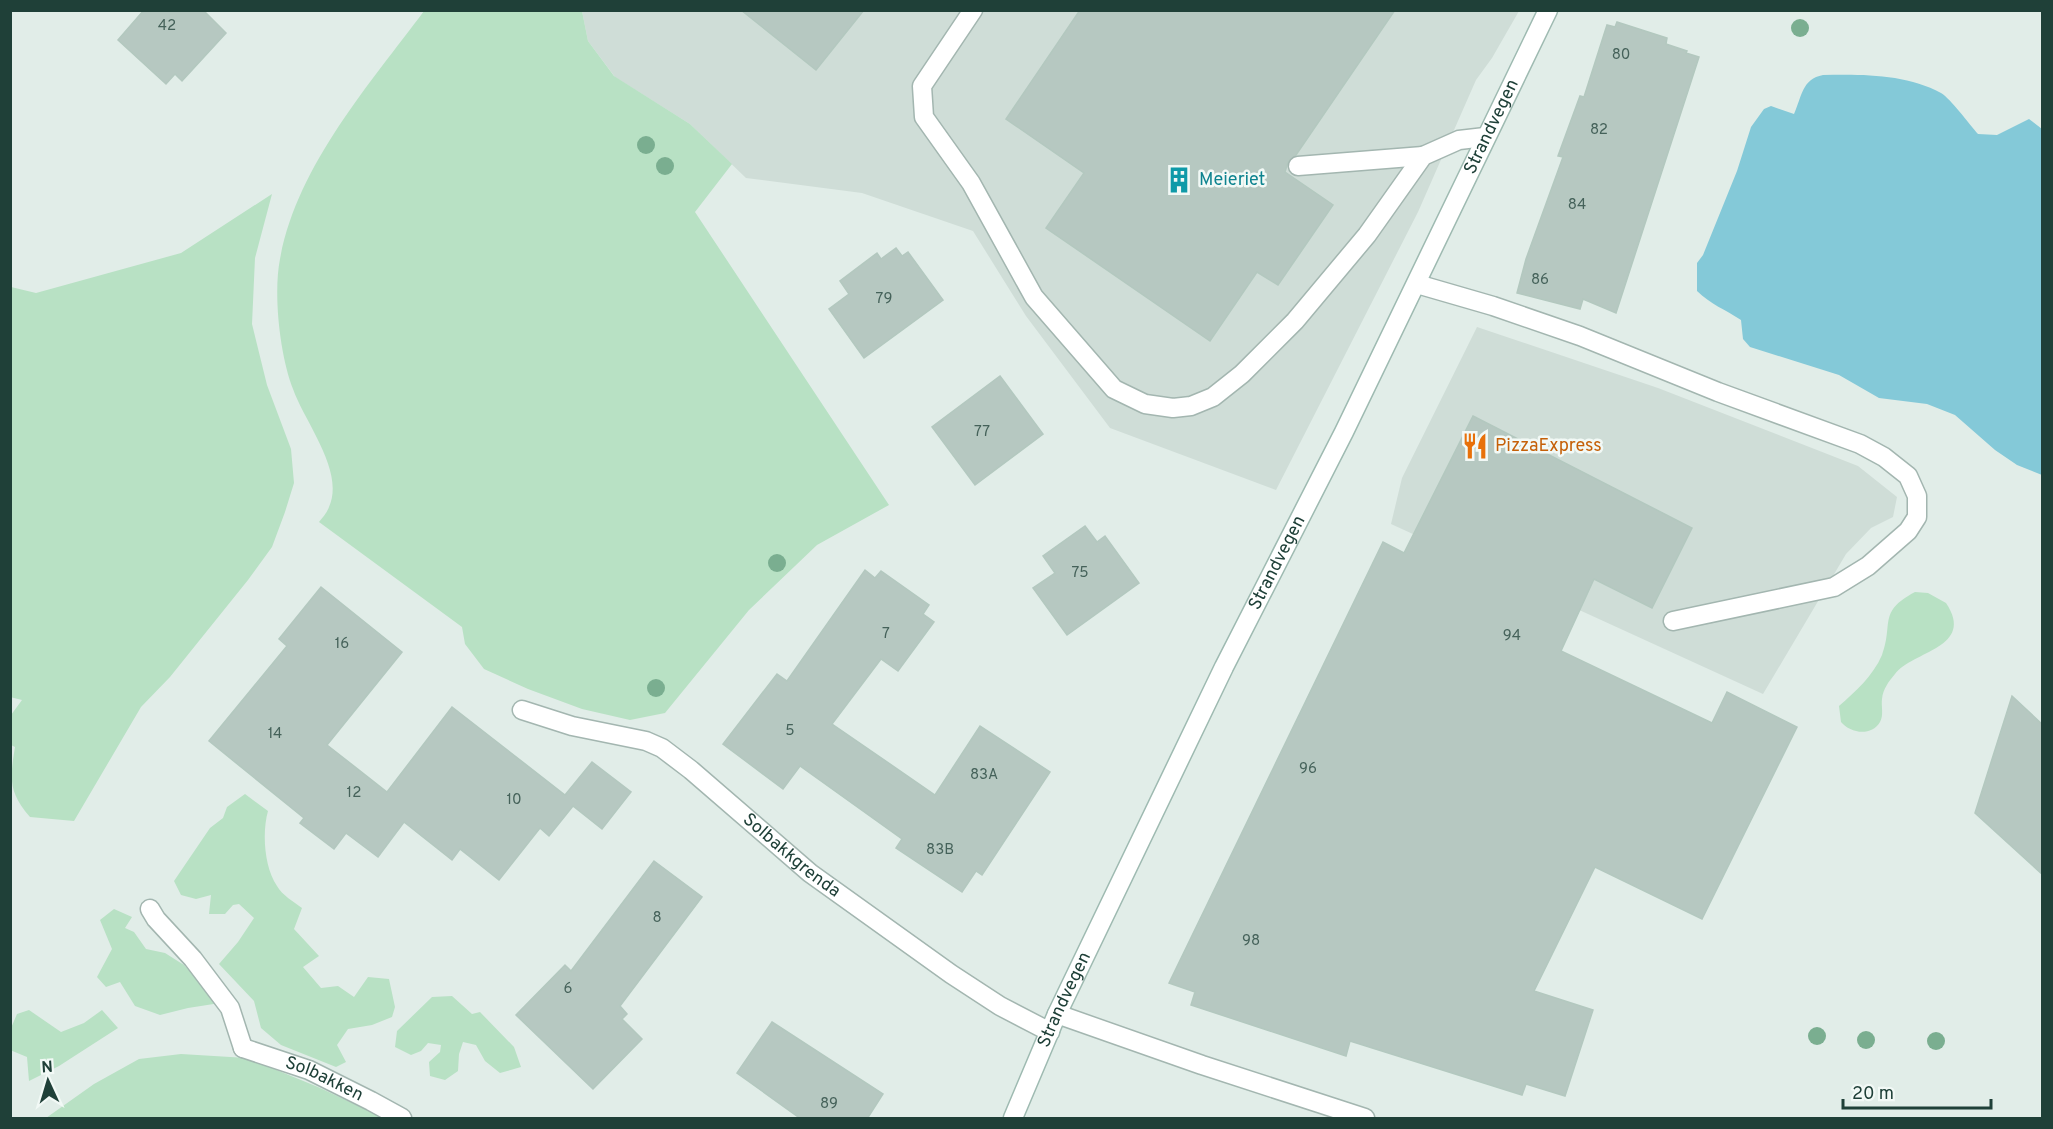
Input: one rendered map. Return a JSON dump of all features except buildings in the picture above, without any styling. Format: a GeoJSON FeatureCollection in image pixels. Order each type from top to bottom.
{"type":"FeatureCollection","features":[{"type":"Feature","properties":{"kind":"street"},"geometry":{"type":"LineString","coordinates":[[973,10],[922,86],[924,117],[976,191],[1013,263],[1034,297],[1114,389],[1145,404],[1173,408],[1191,406],[1213,397],[1242,374],[1295,321],[1367,235],[1423,156]]}},
{"type":"Feature","properties":{"kind":"street","name":"Strandvegen"},"geometry":{"type":"LineString","coordinates":[[1012,1119],[1054,1023],[1224,667],[1417,284],[1485,136],[1548,10]]}},
{"type":"Feature","properties":{"kind":"street"},"geometry":{"type":"LineString","coordinates":[[1298,166],[1423,156],[1459,140],[1485,136]]}},
{"type":"Feature","properties":{"kind":"street"},"geometry":{"type":"LineString","coordinates":[[1417,284],[1493,306],[1580,336],[1718,392],[1860,444],[1884,457],[1908,476],[1917,496],[1917,518],[1908,531],[1868,566],[1834,587],[1673,621]]}},
{"type":"Feature","properties":{"kind":"street","name":"Solbakkgrenda"},"geometry":{"type":"LineString","coordinates":[[522,710],[572,726],[646,741],[662,748],[691,770],[810,873],[1000,1006],[1202,1065],[1365,1119]]}},
{"type":"Feature","properties":{"kind":"street","name":"Solbakken"},"geometry":{"type":"LineString","coordinates":[[150,909],[230,1008],[243,1048],[309,1070],[402,1119]]}},
{"type":"Feature","properties":{"kind":"shaded area"},"geometry":{"type":"Polygon","coordinates":[[[582,11],[1519,11],[1492,58],[1476,80],[1418,212],[1276,490],[1110,428],[1026,316],[973,231],[862,193],[746,178],[690,124],[615,77],[588,41],[582,11]]]}},
{"type":"Feature","properties":{"kind":"shaded area"},"geometry":{"type":"Polygon","coordinates":[[[1477,327],[1658,388],[1858,466],[1897,497],[1893,517],[1871,528],[1846,554],[1763,694],[1391,524],[1402,478],[1477,327]]]}},
{"type":"Feature","properties":{"kind":"green space"},"geometry":{"type":"Polygon","coordinates":[[[424,11],[582,11],[588,41],[614,76],[690,124],[732,164],[695,212],[889,505],[817,545],[749,610],[665,713],[630,720],[582,709],[528,689],[484,669],[465,644],[462,627],[319,522],[329,507],[333,493],[332,478],[322,447],[293,389],[284,360],[277,289],[280,259],[289,225],[302,191],[319,159],[359,97],[424,11]]]}},
{"type":"Feature","properties":{"kind":"green space"},"geometry":{"type":"Polygon","coordinates":[[[272,194],[255,258],[252,324],[267,385],[291,449],[294,483],[272,547],[170,677],[141,707],[74,821],[30,817],[18,800],[12,784],[15,747],[11,745],[11,715],[22,700],[10,697],[11,287],[36,293],[181,253],[272,194]]]}},
{"type":"Feature","properties":{"kind":"green space"},"geometry":{"type":"Polygon","coordinates":[[[1915,592],[1928,593],[1946,603],[1953,618],[1953,630],[1948,639],[1938,647],[1903,666],[1893,677],[1884,692],[1882,716],[1876,727],[1860,732],[1850,729],[1841,722],[1839,706],[1874,670],[1882,655],[1891,613],[1903,599],[1915,592]]]}},
{"type":"Feature","properties":{"kind":"green space"},"geometry":{"type":"Polygon","coordinates":[[[245,794],[268,811],[265,839],[269,869],[279,889],[302,908],[294,929],[319,956],[303,967],[321,988],[338,986],[354,997],[368,977],[389,979],[395,1007],[392,1017],[372,1025],[348,1029],[337,1045],[346,1062],[336,1067],[281,1045],[261,1028],[254,1001],[219,964],[254,918],[239,904],[233,905],[225,914],[209,914],[211,895],[196,899],[181,895],[174,881],[210,828],[223,818],[227,807],[245,794]]]}},
{"type":"Feature","properties":{"kind":"green space"},"geometry":{"type":"Polygon","coordinates":[[[114,909],[132,917],[125,928],[134,932],[146,949],[165,953],[184,965],[220,1003],[160,1015],[135,1006],[120,982],[106,987],[97,977],[112,949],[100,920],[114,909]]]}},
{"type":"Feature","properties":{"kind":"green space"},"geometry":{"type":"Polygon","coordinates":[[[452,996],[472,1014],[480,1012],[514,1047],[521,1067],[500,1073],[485,1061],[476,1045],[463,1042],[459,1054],[458,1071],[445,1080],[430,1076],[429,1062],[440,1052],[441,1045],[428,1043],[421,1051],[411,1055],[395,1047],[397,1031],[432,997],[452,996]]]}},
{"type":"Feature","properties":{"kind":"green space"},"geometry":{"type":"Polygon","coordinates":[[[29,1010],[61,1032],[84,1023],[102,1010],[118,1028],[59,1066],[29,1081],[27,1057],[10,1050],[11,1028],[17,1014],[29,1010]]]}},
{"type":"Feature","properties":{"kind":"green space"},"geometry":{"type":"Polygon","coordinates":[[[181,1054],[247,1058],[318,1087],[384,1118],[46,1118],[94,1084],[139,1059],[181,1054]]]}},
{"type":"Feature","properties":{"kind":"water"},"geometry":{"type":"Polygon","coordinates":[[[1823,75],[1883,76],[1928,87],[1945,96],[1978,134],[1997,135],[2029,119],[2042,129],[2042,475],[2017,465],[1995,450],[1955,415],[1927,404],[1879,398],[1839,375],[1750,347],[1743,339],[1741,320],[1697,291],[1697,263],[1703,255],[1737,171],[1751,127],[1764,109],[1771,106],[1794,114],[1807,84],[1823,75]]]}},
{"type":"Feature","properties":{"kind":"place","name":"Meieriet"},"geometry":{"type":"Point","coordinates":[1179,180]}},
{"type":"Feature","properties":{"kind":"place","name":"PizzaExpress"},"geometry":{"type":"Point","coordinates":[1475,446]}}]}
